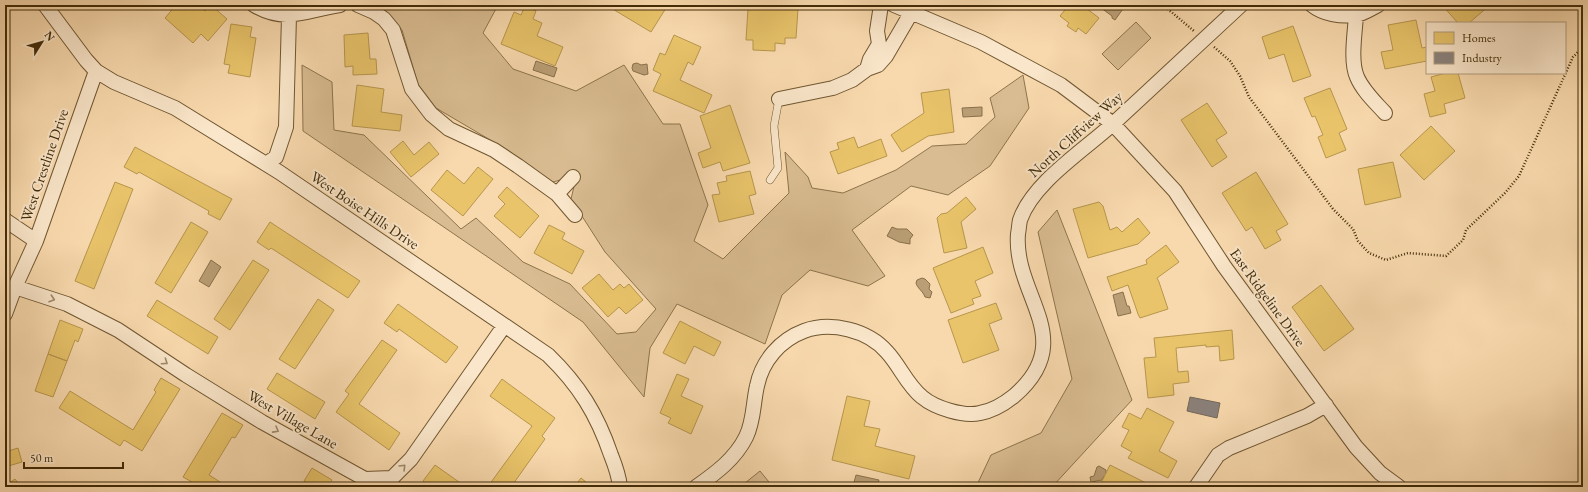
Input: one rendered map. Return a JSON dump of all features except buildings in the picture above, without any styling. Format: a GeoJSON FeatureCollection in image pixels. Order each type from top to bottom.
{"type":"FeatureCollection","features":[{"type":"Feature","properties":{"kind":"street","name":"West Boise Hills Drive"},"geometry":{"type":"LineString","coordinates":[[45,5],[96,71],[114,82],[175,108],[266,164],[548,355],[580,390],[594,413],[605,435],[619,479],[620,487]]}},
{"type":"Feature","properties":{"kind":"street"},"geometry":{"type":"LineString","coordinates":[[254,5],[276,14],[289,16],[340,5]]}},
{"type":"Feature","properties":{"kind":"street"},"geometry":{"type":"LineString","coordinates":[[358,5],[374,12],[384,19],[393,30],[412,89],[431,114],[449,129],[494,150],[557,194],[575,214]]}},
{"type":"Feature","properties":{"kind":"street"},"geometry":{"type":"LineString","coordinates":[[867,69],[870,59],[879,44],[879,36],[877,31],[881,5]]}},
{"type":"Feature","properties":{"kind":"street","name":"East Ridgeline Drive"},"geometry":{"type":"LineString","coordinates":[[894,5],[981,42],[1062,85],[1113,124],[1175,191],[1224,266],[1368,461],[1380,473],[1399,487]]}},
{"type":"Feature","properties":{"kind":"street","name":"North Cliffview Way"},"geometry":{"type":"LineString","coordinates":[[696,487],[717,472],[736,454],[747,435],[753,415],[757,385],[762,369],[772,354],[782,344],[806,330],[835,327],[856,331],[875,341],[888,352],[906,380],[922,397],[941,408],[958,412],[978,414],[994,409],[1012,397],[1029,381],[1040,363],[1044,338],[1040,319],[1020,264],[1017,245],[1019,221],[1027,204],[1039,188],[1113,124],[1240,5]]}},
{"type":"Feature","properties":{"kind":"street"},"geometry":{"type":"LineString","coordinates":[[1312,5],[1317,9],[1333,14],[1356,15],[1378,5]]}},
{"type":"Feature","properties":{"kind":"street"},"geometry":{"type":"LineString","coordinates":[[779,99],[833,88],[852,80],[867,69],[878,65],[886,56],[911,13]]}},
{"type":"Feature","properties":{"kind":"street"},"geometry":{"type":"LineString","coordinates":[[1356,15],[1353,64],[1356,76],[1364,89],[1385,113]]}},
{"type":"Feature","properties":{"kind":"street"},"geometry":{"type":"LineString","coordinates":[[266,164],[276,157],[286,127],[289,16]]}},
{"type":"Feature","properties":{"kind":"street"},"geometry":{"type":"LineString","coordinates":[[879,36],[894,42]]}},
{"type":"Feature","properties":{"kind":"street","name":"West Crestline Drive"},"geometry":{"type":"LineString","coordinates":[[5,314],[15,287],[36,240],[96,71]]}},
{"type":"Feature","properties":{"kind":"street"},"geometry":{"type":"LineString","coordinates":[[557,194],[573,177]]}},
{"type":"Feature","properties":{"kind":"street"},"geometry":{"type":"LineString","coordinates":[[5,220],[36,240]]}},
{"type":"Feature","properties":{"kind":"street","name":"West Village Lane"},"geometry":{"type":"LineString","coordinates":[[15,287],[66,304],[118,330],[186,376],[262,422],[365,479],[392,478],[411,459],[504,326]]}},
{"type":"Feature","properties":{"kind":"street"},"geometry":{"type":"LineString","coordinates":[[1196,487],[1218,455],[1229,448],[1307,416],[1326,406]]}},
{"type":"Feature","properties":{"kind":"lane"},"geometry":{"type":"LineString","coordinates":[[770,180],[778,168],[774,126],[779,99]]}},
{"type":"Feature","properties":{"kind":"path"},"geometry":{"type":"LineString","coordinates":[[1163,5],[1194,30]]}},
{"type":"Feature","properties":{"kind":"path"},"geometry":{"type":"LineString","coordinates":[[1211,45],[1230,61],[1240,76],[1249,97],[1333,209],[1353,229],[1358,241],[1369,253],[1386,260],[1408,253],[1446,256],[1463,240],[1466,230],[1505,193],[1519,176],[1565,74]]}},
{"type":"Feature","properties":{"kind":"path"},"geometry":{"type":"LineString","coordinates":[[1566,72],[1573,57],[1583,47]]}},
{"type":"Feature","properties":{"kind":"shaded area"},"geometry":{"type":"Polygon","coordinates":[[[380,5],[498,5],[483,33],[513,69],[576,91],[624,65],[663,124],[680,124],[708,205],[694,241],[723,259],[789,193],[785,152],[808,177],[812,188],[843,193],[896,170],[932,146],[966,144],[995,117],[990,98],[1023,75],[1029,108],[990,166],[948,195],[911,186],[852,230],[885,276],[868,286],[810,270],[782,295],[765,344],[677,304],[650,348],[644,397],[583,322],[303,131],[302,65],[332,82],[334,130],[364,135],[461,229],[476,218],[523,262],[570,284],[617,334],[636,332],[656,309],[605,252],[571,199],[576,178],[568,173],[560,180],[550,183],[509,151],[436,108],[418,84],[402,30],[380,5]]]}},
{"type":"Feature","properties":{"kind":"shaded area"},"geometry":{"type":"Polygon","coordinates":[[[1097,5],[1123,5],[1125,6],[1115,20],[1097,5]]]}},
{"type":"Feature","properties":{"kind":"shaded area"},"geometry":{"type":"Polygon","coordinates":[[[1136,22],[1151,38],[1118,70],[1102,54],[1136,22]]]}},
{"type":"Feature","properties":{"kind":"shaded area"},"geometry":{"type":"Polygon","coordinates":[[[536,61],[557,68],[554,77],[533,70],[536,61]]]}},
{"type":"Feature","properties":{"kind":"shaded area"},"geometry":{"type":"Polygon","coordinates":[[[637,63],[641,65],[647,64],[648,74],[644,75],[633,71],[633,64],[637,63]]]}},
{"type":"Feature","properties":{"kind":"shaded area"},"geometry":{"type":"Polygon","coordinates":[[[982,107],[982,116],[963,117],[962,108],[982,107]]]}},
{"type":"Feature","properties":{"kind":"shaded area"},"geometry":{"type":"Polygon","coordinates":[[[1057,210],[1132,400],[1052,487],[976,487],[991,455],[1041,433],[1072,379],[1038,232],[1057,210]]]}},
{"type":"Feature","properties":{"kind":"shaded area"},"geometry":{"type":"Polygon","coordinates":[[[892,227],[897,229],[907,229],[913,235],[910,239],[910,244],[899,242],[887,236],[892,227]]]}},
{"type":"Feature","properties":{"kind":"shaded area"},"geometry":{"type":"Polygon","coordinates":[[[211,260],[221,267],[209,287],[199,281],[211,260]]]}},
{"type":"Feature","properties":{"kind":"shaded area"},"geometry":{"type":"Polygon","coordinates":[[[922,278],[930,284],[929,289],[932,292],[930,298],[925,297],[916,283],[917,280],[922,278]]]}},
{"type":"Feature","properties":{"kind":"shaded area"},"geometry":{"type":"Polygon","coordinates":[[[1123,292],[1127,306],[1129,306],[1131,313],[1118,316],[1113,295],[1123,292]]]}},
{"type":"Feature","properties":{"kind":"shaded area"},"geometry":{"type":"Polygon","coordinates":[[[1099,466],[1106,470],[1106,477],[1104,476],[1102,480],[1091,482],[1090,477],[1094,476],[1097,467],[1099,466]]]}},
{"type":"Feature","properties":{"kind":"shaded area"},"geometry":{"type":"Polygon","coordinates":[[[760,471],[773,487],[740,487],[760,471]]]}},
{"type":"Feature","properties":{"kind":"shaded area"},"geometry":{"type":"Polygon","coordinates":[[[856,475],[879,480],[877,487],[853,486],[856,475]]]}}]}
